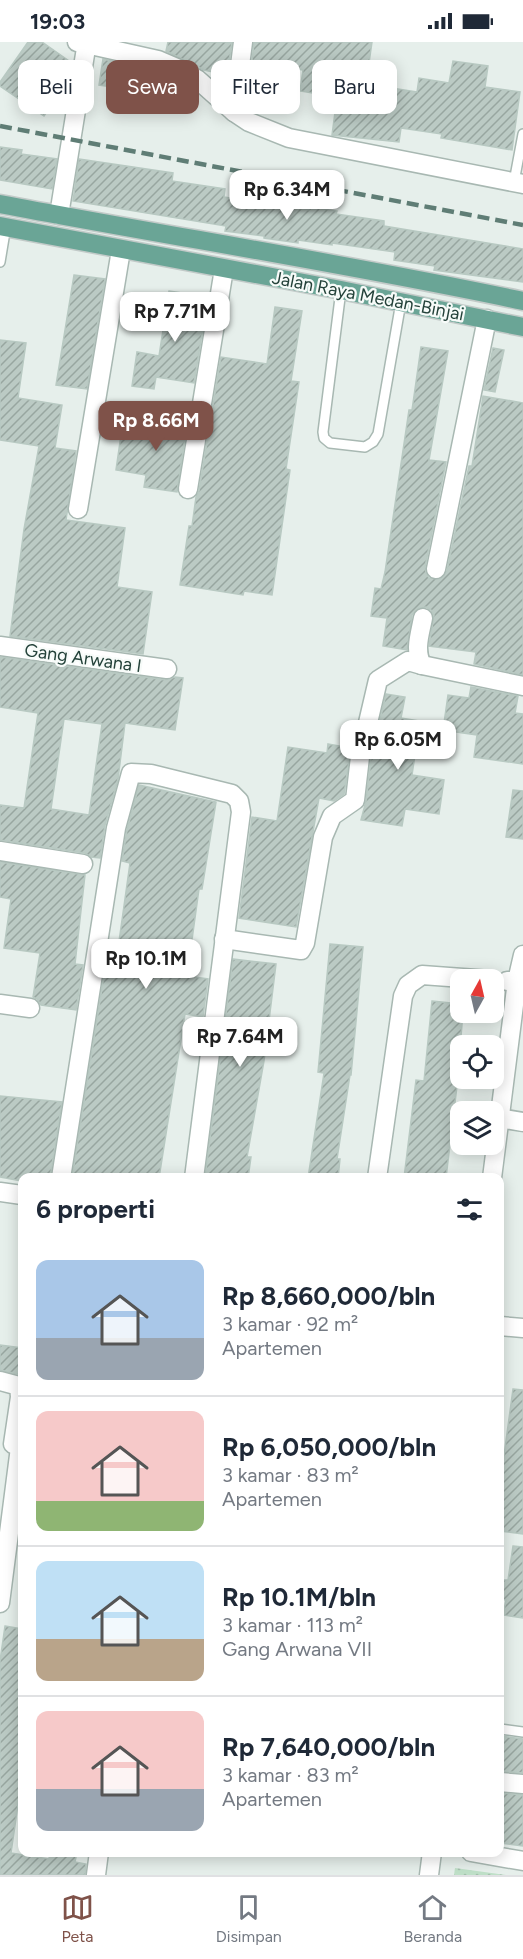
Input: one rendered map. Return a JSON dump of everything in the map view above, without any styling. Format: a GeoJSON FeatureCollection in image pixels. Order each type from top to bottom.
{"type":"FeatureCollection","features":[{"type":"Feature","properties":{"kind":"main road","name":"Jalan Raya Medan-Binjai"},"geometry":{"type":"LineString","coordinates":[[0,204],[140,231],[233,245],[523,301]]}},
{"type":"Feature","properties":{"kind":"main road","name":"Jalan Raya Medan-Binjai"},"geometry":{"type":"LineString","coordinates":[[3,226],[523,327]]}},
{"type":"Feature","properties":{"kind":"main road"},"geometry":{"type":"LineString","coordinates":[[129,251],[140,231]]}},
{"type":"Feature","properties":{"kind":"street"},"geometry":{"type":"LineString","coordinates":[[241,60],[243,42]]}},
{"type":"Feature","properties":{"kind":"street"},"geometry":{"type":"LineString","coordinates":[[59,215],[84,43],[158,60],[197,79],[211,91]]}},
{"type":"Feature","properties":{"kind":"street"},"geometry":{"type":"LineString","coordinates":[[237,114],[249,122],[289,138],[518,183]]}},
{"type":"Feature","properties":{"kind":"street"},"geometry":{"type":"LineString","coordinates":[[78,509],[129,251]]}},
{"type":"Feature","properties":{"kind":"street"},"geometry":{"type":"LineString","coordinates":[[188,489],[224,269]]}},
{"type":"Feature","properties":{"kind":"street"},"geometry":{"type":"LineString","coordinates":[[436,568],[487,319]]}},
{"type":"Feature","properties":{"kind":"street"},"geometry":{"type":"LineString","coordinates":[[422,665],[418,658],[418,647],[423,618]]}},
{"type":"Feature","properties":{"kind":"street","name":"Gang Arwana I"},"geometry":{"type":"LineString","coordinates":[[0,646],[167,669]]}},
{"type":"Feature","properties":{"kind":"street"},"geometry":{"type":"LineString","coordinates":[[224,939],[301,950],[305,943],[323,837],[332,816],[344,810],[355,800],[360,757],[378,680],[408,661],[523,686]]}},
{"type":"Feature","properties":{"kind":"street"},"geometry":{"type":"LineString","coordinates":[[62,1173],[116,828],[131,773],[151,774],[232,794],[239,801],[242,812],[195,1173]]}},
{"type":"Feature","properties":{"kind":"street"},"geometry":{"type":"LineString","coordinates":[[0,851],[83,864]]}},
{"type":"Feature","properties":{"kind":"street"},"geometry":{"type":"LineString","coordinates":[[501,1101],[517,981],[523,956]]}},
{"type":"Feature","properties":{"kind":"street"},"geometry":{"type":"LineString","coordinates":[[378,1173],[403,996],[408,985],[422,975],[450,977]]}},
{"type":"Feature","properties":{"kind":"street"},"geometry":{"type":"LineString","coordinates":[[504,980],[517,981]]}},
{"type":"Feature","properties":{"kind":"street"},"geometry":{"type":"LineString","coordinates":[[0,1004],[30,1008]]}},
{"type":"Feature","properties":{"kind":"street"},"geometry":{"type":"LineString","coordinates":[[504,1119],[523,1122]]}},
{"type":"Feature","properties":{"kind":"street"},"geometry":{"type":"LineString","coordinates":[[493,1173],[495,1155]]}},
{"type":"Feature","properties":{"kind":"street"},"geometry":{"type":"LineString","coordinates":[[0,1192],[18,1194]]}},
{"type":"Feature","properties":{"kind":"street"},"geometry":{"type":"LineString","coordinates":[[504,1326],[523,1328]]}},
{"type":"Feature","properties":{"kind":"street"},"geometry":{"type":"LineString","coordinates":[[0,1381],[18,1386]]}},
{"type":"Feature","properties":{"kind":"street"},"geometry":{"type":"LineString","coordinates":[[0,1504],[18,1410]]}},
{"type":"Feature","properties":{"kind":"street"},"geometry":{"type":"LineString","coordinates":[[0,1603],[18,1463]]}},
{"type":"Feature","properties":{"kind":"street"},"geometry":{"type":"LineString","coordinates":[[504,1782],[523,1784]]}},
{"type":"Feature","properties":{"kind":"street"},"geometry":{"type":"LineString","coordinates":[[96,1875],[98,1857]]}},
{"type":"Feature","properties":{"kind":"street"},"geometry":{"type":"LineString","coordinates":[[429,1875],[431,1857]]}},
{"type":"Feature","properties":{"kind":"street"},"geometry":{"type":"LineString","coordinates":[[500,1857],[523,1861]]}},
{"type":"Feature","properties":{"kind":"lane"},"geometry":{"type":"LineString","coordinates":[[518,183],[523,134]]}},
{"type":"Feature","properties":{"kind":"lane"},"geometry":{"type":"LineString","coordinates":[[0,262],[3,226]]}},
{"type":"Feature","properties":{"kind":"lane"},"geometry":{"type":"LineString","coordinates":[[341,290],[323,432],[324,438],[330,443],[365,447],[373,442],[378,434],[401,302]]}},
{"type":"Feature","properties":{"kind":"lane"},"geometry":{"type":"LineString","coordinates":[[504,1730],[523,1732]]}},
{"type":"Feature","properties":{"kind":"green space"},"geometry":{"type":"Polygon","coordinates":[[[455,1868],[506,1875],[454,1875],[455,1868]]]}},
{"type":"Feature","properties":{"kind":"building"},"geometry":{"type":"Polygon","coordinates":[[[28,42],[42,42],[68,60],[18,60],[18,98],[0,86],[0,82],[28,42]]]}},
{"type":"Feature","properties":{"kind":"building"},"geometry":{"type":"Polygon","coordinates":[[[168,42],[232,42],[229,60],[211,60],[211,72],[199,68],[199,60],[184,60],[166,51],[168,42]]]}},
{"type":"Feature","properties":{"kind":"building"},"geometry":{"type":"Polygon","coordinates":[[[254,42],[372,42],[369,60],[312,60],[312,93],[300,91],[303,70],[300,70],[300,60],[252,60],[254,42]]]}},
{"type":"Feature","properties":{"kind":"building"},"geometry":{"type":"Polygon","coordinates":[[[103,59],[107,60],[106,86],[99,85],[103,59]]]}},
{"type":"Feature","properties":{"kind":"building"},"geometry":{"type":"Polygon","coordinates":[[[453,61],[488,66],[485,87],[520,92],[512,150],[441,138],[442,134],[401,128],[399,142],[332,135],[335,114],[397,114],[397,89],[417,92],[419,78],[449,83],[453,61]]]}},
{"type":"Feature","properties":{"kind":"building"},"geometry":{"type":"Polygon","coordinates":[[[0,147],[22,150],[21,154],[57,159],[52,189],[0,180],[0,147]]]}},
{"type":"Feature","properties":{"kind":"building"},"geometry":{"type":"Polygon","coordinates":[[[79,159],[173,173],[172,181],[225,189],[224,197],[309,210],[309,207],[337,211],[336,214],[384,221],[384,226],[523,249],[523,282],[434,270],[435,266],[394,260],[395,252],[332,243],[332,245],[298,240],[298,243],[264,238],[264,236],[225,231],[226,226],[73,201],[79,159]]]}},
{"type":"Feature","properties":{"kind":"building"},"geometry":{"type":"Polygon","coordinates":[[[74,275],[105,279],[87,389],[56,385],[74,275]]]}},
{"type":"Feature","properties":{"kind":"building"},"geometry":{"type":"Polygon","coordinates":[[[169,291],[208,297],[194,383],[156,377],[154,389],[132,386],[137,352],[159,356],[169,291]]]}},
{"type":"Feature","properties":{"kind":"building"},"geometry":{"type":"Polygon","coordinates":[[[275,307],[302,311],[291,381],[299,382],[286,469],[290,470],[272,595],[244,591],[243,595],[180,585],[189,526],[192,526],[199,491],[221,357],[267,364],[275,307]]]}},
{"type":"Feature","properties":{"kind":"building"},"geometry":{"type":"Polygon","coordinates":[[[0,340],[26,343],[18,398],[62,405],[55,448],[76,451],[66,520],[125,528],[117,587],[152,592],[143,654],[10,636],[24,529],[39,446],[0,440],[0,340]]]}},
{"type":"Feature","properties":{"kind":"building"},"geometry":{"type":"Polygon","coordinates":[[[421,347],[448,351],[429,460],[446,462],[425,567],[429,578],[440,579],[447,571],[469,466],[472,466],[483,396],[523,403],[523,675],[474,664],[476,652],[429,646],[434,615],[426,607],[419,608],[412,615],[407,650],[383,646],[387,618],[371,616],[375,588],[381,589],[385,572],[409,410],[412,410],[421,347]]]}},
{"type":"Feature","properties":{"kind":"building"},"geometry":{"type":"Polygon","coordinates":[[[493,348],[504,350],[495,392],[484,390],[493,348]]]}},
{"type":"Feature","properties":{"kind":"building"},"geometry":{"type":"Polygon","coordinates":[[[153,411],[188,416],[177,492],[144,487],[146,475],[116,470],[121,435],[149,439],[153,411]]]}},
{"type":"Feature","properties":{"kind":"building"},"geometry":{"type":"Polygon","coordinates":[[[0,657],[165,680],[175,677],[183,678],[175,730],[125,723],[118,779],[105,825],[100,858],[91,857],[85,853],[0,840],[0,805],[24,808],[38,713],[0,707],[0,657]],[[64,719],[51,809],[89,815],[102,724],[64,719]]]}},
{"type":"Feature","properties":{"kind":"building"},"geometry":{"type":"Polygon","coordinates":[[[471,687],[518,696],[515,713],[523,714],[523,764],[474,757],[477,735],[443,730],[448,695],[469,698],[471,687]]]}},
{"type":"Feature","properties":{"kind":"building"},"geometry":{"type":"Polygon","coordinates":[[[386,694],[405,697],[401,718],[420,721],[412,775],[444,780],[439,814],[405,809],[402,826],[361,820],[366,801],[371,759],[386,694]]]}},
{"type":"Feature","properties":{"kind":"building"},"geometry":{"type":"Polygon","coordinates":[[[328,744],[351,748],[344,794],[334,801],[319,798],[296,927],[239,918],[252,817],[277,821],[288,747],[327,753],[328,744]]]}},
{"type":"Feature","properties":{"kind":"building"},"geometry":{"type":"Polygon","coordinates":[[[139,785],[216,802],[202,889],[199,889],[187,976],[208,979],[203,1017],[185,1014],[160,1173],[73,1173],[105,969],[115,970],[130,863],[122,861],[127,830],[139,785]]]}},
{"type":"Feature","properties":{"kind":"building"},"geometry":{"type":"Polygon","coordinates":[[[513,790],[523,791],[523,839],[506,837],[513,790]]]}},
{"type":"Feature","properties":{"kind":"building"},"geometry":{"type":"Polygon","coordinates":[[[0,862],[85,875],[75,964],[83,965],[76,1010],[41,1005],[33,997],[40,953],[4,948],[11,899],[0,897],[0,862]]]}},
{"type":"Feature","properties":{"kind":"building"},"geometry":{"type":"Polygon","coordinates":[[[330,944],[363,947],[351,1075],[337,1159],[340,1159],[339,1173],[309,1173],[324,1073],[318,1072],[330,944]]]}},
{"type":"Feature","properties":{"kind":"building"},"geometry":{"type":"Polygon","coordinates":[[[233,959],[276,964],[264,1061],[247,1157],[251,1157],[249,1173],[206,1173],[233,959]]]}},
{"type":"Feature","properties":{"kind":"building"},"geometry":{"type":"Polygon","coordinates":[[[432,1001],[450,1003],[450,1023],[462,1023],[461,1035],[450,1035],[450,1089],[457,1089],[455,1101],[450,1101],[450,1145],[447,1173],[405,1173],[416,1080],[424,1081],[432,1001]]]}},
{"type":"Feature","properties":{"kind":"building"},"geometry":{"type":"Polygon","coordinates":[[[0,1096],[62,1102],[51,1173],[18,1173],[18,1180],[0,1177],[0,1096]]]}},
{"type":"Feature","properties":{"kind":"building"},"geometry":{"type":"Polygon","coordinates":[[[0,1345],[18,1347],[18,1374],[0,1370],[0,1345]]]}},
{"type":"Feature","properties":{"kind":"building"},"geometry":{"type":"Polygon","coordinates":[[[513,1389],[523,1390],[523,1534],[504,1532],[504,1455],[513,1389]]]}},
{"type":"Feature","properties":{"kind":"building"},"geometry":{"type":"Polygon","coordinates":[[[513,1546],[523,1547],[523,1618],[504,1615],[506,1600],[504,1600],[504,1580],[508,1580],[513,1546]]]}},
{"type":"Feature","properties":{"kind":"building"},"geometry":{"type":"Polygon","coordinates":[[[5,1626],[18,1628],[18,1805],[11,1853],[18,1854],[18,1857],[49,1859],[49,1857],[76,1857],[75,1862],[86,1864],[85,1875],[0,1875],[0,1661],[5,1626]]]}},
{"type":"Feature","properties":{"kind":"building"},"geometry":{"type":"Polygon","coordinates":[[[504,1737],[523,1739],[523,1773],[504,1771],[504,1737]]]}},
{"type":"Feature","properties":{"kind":"building"},"geometry":{"type":"Polygon","coordinates":[[[504,1793],[523,1795],[523,1846],[504,1844],[504,1793]]]}},
{"type":"Feature","properties":{"kind":"railway"},"geometry":{"type":"LineString","coordinates":[[0,126],[523,225]]}}]}
